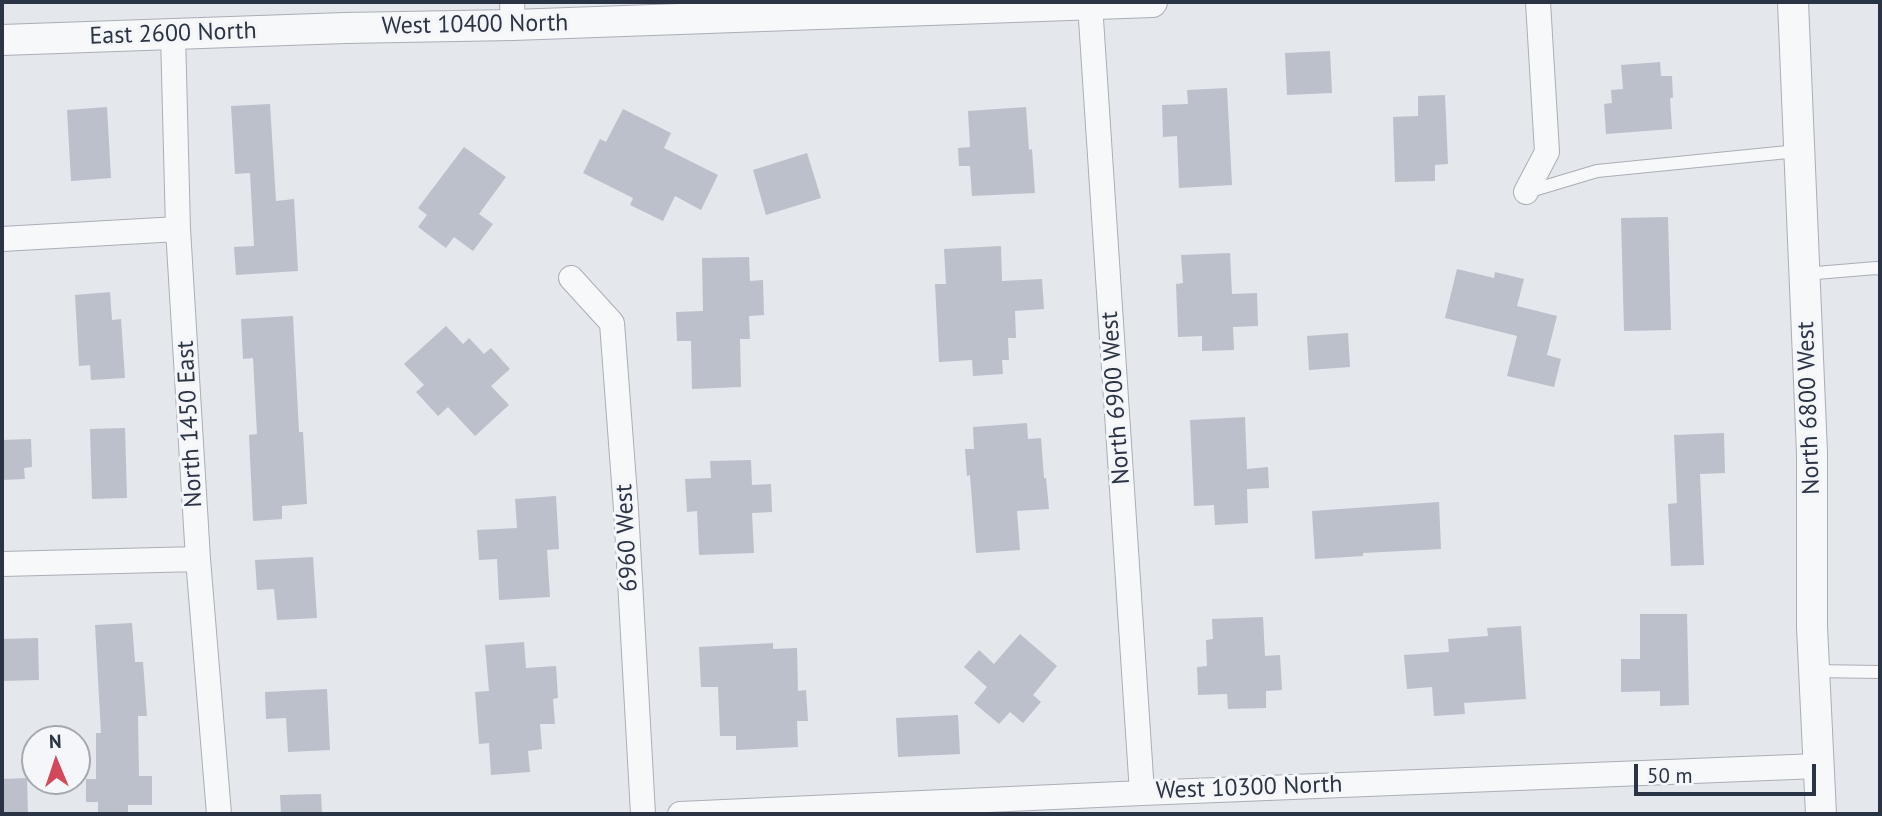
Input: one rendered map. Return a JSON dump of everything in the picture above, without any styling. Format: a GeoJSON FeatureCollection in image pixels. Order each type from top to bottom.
{"type":"FeatureCollection","features":[{"type":"Feature","properties":{"kind":"street","name":"West 10400 North"},"geometry":{"type":"LineString","coordinates":[[345,28],[512,13],[1152,2]]}},
{"type":"Feature","properties":{"kind":"street"},"geometry":{"type":"LineString","coordinates":[[1526,192],[1547,152],[1538,2]]}},
{"type":"Feature","properties":{"kind":"street","name":"North 6800 West"},"geometry":{"type":"LineString","coordinates":[[1793,2],[1812,453],[1814,671],[1821,814]]}},
{"type":"Feature","properties":{"kind":"street","name":"North 6900 West"},"geometry":{"type":"LineString","coordinates":[[1090,4],[1142,793]]}},
{"type":"Feature","properties":{"kind":"street","name":"East 2600 North"},"geometry":{"type":"LineString","coordinates":[[2,40],[345,28]]}},
{"type":"Feature","properties":{"kind":"street","name":"North 1450 East"},"geometry":{"type":"LineString","coordinates":[[173,34],[178,229],[198,559],[219,814]]}},
{"type":"Feature","properties":{"kind":"street"},"geometry":{"type":"LineString","coordinates":[[2,239],[178,229]]}},
{"type":"Feature","properties":{"kind":"street","name":"6960 West"},"geometry":{"type":"LineString","coordinates":[[571,278],[612,323],[626,509],[643,814]]}},
{"type":"Feature","properties":{"kind":"street"},"geometry":{"type":"LineString","coordinates":[[2,564],[198,559]]}},
{"type":"Feature","properties":{"kind":"street","name":"West 10300 North"},"geometry":{"type":"LineString","coordinates":[[680,814],[1818,766]]}},
{"type":"Feature","properties":{"kind":"lane"},"geometry":{"type":"LineString","coordinates":[[1526,192],[1597,171],[1799,151]]}},
{"type":"Feature","properties":{"kind":"lane"},"geometry":{"type":"LineString","coordinates":[[1804,274],[1880,269]]}},
{"type":"Feature","properties":{"kind":"lane"},"geometry":{"type":"LineString","coordinates":[[1814,671],[1880,672]]}},
{"type":"Feature","properties":{"kind":"building"},"geometry":{"type":"Polygon","coordinates":[[[1330,51],[1332,93],[1287,95],[1285,53],[1330,51]]]}},
{"type":"Feature","properties":{"kind":"building"},"geometry":{"type":"Polygon","coordinates":[[[1660,62],[1661,76],[1672,76],[1672,129],[1606,134],[1604,104],[1612,103],[1611,90],[1623,89],[1621,65],[1660,62]]]}},
{"type":"Feature","properties":{"kind":"building"},"geometry":{"type":"Polygon","coordinates":[[[1227,88],[1232,185],[1179,188],[1177,136],[1163,137],[1162,105],[1188,104],[1187,90],[1227,88]]]}},
{"type":"Feature","properties":{"kind":"building"},"geometry":{"type":"Polygon","coordinates":[[[1445,95],[1448,164],[1435,165],[1435,181],[1395,182],[1393,117],[1418,116],[1418,96],[1445,95]]]}},
{"type":"Feature","properties":{"kind":"building"},"geometry":{"type":"Polygon","coordinates":[[[270,104],[276,201],[294,199],[298,271],[236,275],[234,247],[254,246],[250,173],[235,174],[231,106],[270,104]]]}},
{"type":"Feature","properties":{"kind":"building"},"geometry":{"type":"Polygon","coordinates":[[[107,107],[111,178],[71,181],[67,110],[107,107]]]}},
{"type":"Feature","properties":{"kind":"building"},"geometry":{"type":"Polygon","coordinates":[[[1026,107],[1035,193],[972,196],[970,166],[959,166],[958,148],[970,147],[968,111],[1026,107]]]}},
{"type":"Feature","properties":{"kind":"building"},"geometry":{"type":"Polygon","coordinates":[[[623,109],[671,133],[664,148],[718,175],[701,210],[675,196],[663,221],[630,205],[633,198],[583,173],[600,139],[606,142],[623,109]]]}},
{"type":"Feature","properties":{"kind":"building"},"geometry":{"type":"Polygon","coordinates":[[[464,147],[506,177],[479,214],[493,224],[473,251],[454,237],[446,248],[418,227],[427,215],[418,208],[464,147]]]}},
{"type":"Feature","properties":{"kind":"building"},"geometry":{"type":"Polygon","coordinates":[[[807,153],[821,198],[766,215],[753,170],[807,153]]]}},
{"type":"Feature","properties":{"kind":"building"},"geometry":{"type":"Polygon","coordinates":[[[1668,217],[1671,330],[1624,331],[1621,218],[1668,217]]]}},
{"type":"Feature","properties":{"kind":"building"},"geometry":{"type":"Polygon","coordinates":[[[1001,246],[1002,281],[1042,279],[1044,309],[1015,311],[1016,338],[1008,338],[1009,360],[1002,360],[1003,374],[973,376],[972,360],[939,362],[935,284],[946,284],[944,249],[1001,246]]]}},
{"type":"Feature","properties":{"kind":"building"},"geometry":{"type":"Polygon","coordinates":[[[1230,253],[1232,294],[1257,293],[1258,326],[1233,327],[1234,350],[1202,351],[1202,336],[1178,337],[1176,284],[1183,283],[1181,255],[1230,253]]]}},
{"type":"Feature","properties":{"kind":"building"},"geometry":{"type":"Polygon","coordinates":[[[749,257],[750,281],[763,280],[764,315],[749,316],[750,339],[740,339],[741,387],[692,389],[691,341],[677,341],[676,312],[703,311],[702,258],[749,257]]]}},
{"type":"Feature","properties":{"kind":"building"},"geometry":{"type":"Polygon","coordinates":[[[1457,269],[1494,278],[1495,272],[1524,279],[1517,306],[1557,316],[1547,355],[1561,359],[1554,387],[1507,376],[1517,336],[1445,318],[1457,269]]]}},
{"type":"Feature","properties":{"kind":"building"},"geometry":{"type":"Polygon","coordinates":[[[110,292],[112,320],[121,319],[125,378],[91,380],[90,365],[79,366],[75,295],[110,292]]]}},
{"type":"Feature","properties":{"kind":"building"},"geometry":{"type":"Polygon","coordinates":[[[293,316],[299,432],[303,432],[307,504],[282,506],[282,519],[253,521],[249,435],[257,434],[253,358],[243,359],[241,319],[293,316]]]}},
{"type":"Feature","properties":{"kind":"building"},"geometry":{"type":"Polygon","coordinates":[[[446,326],[463,344],[469,338],[484,354],[491,348],[510,369],[491,386],[509,405],[475,436],[448,407],[438,416],[416,392],[424,385],[404,364],[446,326]]]}},
{"type":"Feature","properties":{"kind":"building"},"geometry":{"type":"Polygon","coordinates":[[[1348,333],[1350,367],[1309,370],[1307,336],[1348,333]]]}},
{"type":"Feature","properties":{"kind":"building"},"geometry":{"type":"Polygon","coordinates":[[[1245,417],[1247,469],[1268,467],[1269,488],[1247,489],[1248,523],[1215,525],[1214,505],[1194,506],[1190,420],[1245,417]]]}},
{"type":"Feature","properties":{"kind":"building"},"geometry":{"type":"Polygon","coordinates":[[[1027,423],[1028,439],[1041,438],[1049,509],[1017,511],[1020,550],[976,553],[970,475],[967,476],[965,449],[974,449],[973,427],[1027,423]]]}},
{"type":"Feature","properties":{"kind":"building"},"geometry":{"type":"Polygon","coordinates":[[[125,428],[127,498],[92,499],[90,429],[125,428]]]}},
{"type":"Feature","properties":{"kind":"building"},"geometry":{"type":"Polygon","coordinates":[[[1724,433],[1725,473],[1700,474],[1704,565],[1671,566],[1668,504],[1677,503],[1674,435],[1724,433]]]}},
{"type":"Feature","properties":{"kind":"building"},"geometry":{"type":"Polygon","coordinates":[[[31,439],[32,467],[24,468],[25,479],[2,480],[2,440],[31,439]]]}},
{"type":"Feature","properties":{"kind":"building"},"geometry":{"type":"Polygon","coordinates":[[[751,460],[752,485],[771,484],[772,512],[752,513],[754,553],[699,555],[697,511],[687,512],[685,479],[711,478],[710,461],[751,460]]]}},
{"type":"Feature","properties":{"kind":"building"},"geometry":{"type":"Polygon","coordinates":[[[556,496],[559,549],[547,550],[550,597],[499,600],[497,559],[479,560],[477,530],[517,528],[515,499],[556,496]]]}},
{"type":"Feature","properties":{"kind":"building"},"geometry":{"type":"Polygon","coordinates":[[[1439,502],[1441,549],[1363,553],[1363,556],[1315,559],[1312,511],[1439,502]]]}},
{"type":"Feature","properties":{"kind":"building"},"geometry":{"type":"Polygon","coordinates":[[[313,557],[317,618],[277,620],[274,589],[257,590],[255,560],[313,557]]]}},
{"type":"Feature","properties":{"kind":"building"},"geometry":{"type":"Polygon","coordinates":[[[1640,614],[1687,614],[1689,705],[1660,706],[1660,691],[1621,692],[1621,659],[1640,659],[1640,614]]]}},
{"type":"Feature","properties":{"kind":"building"},"geometry":{"type":"Polygon","coordinates":[[[1263,617],[1265,656],[1280,655],[1282,690],[1266,691],[1266,708],[1228,709],[1227,694],[1198,695],[1197,667],[1207,666],[1206,640],[1213,639],[1212,619],[1263,617]]]}},
{"type":"Feature","properties":{"kind":"building"},"geometry":{"type":"Polygon","coordinates":[[[132,623],[135,662],[143,662],[147,716],[138,716],[139,776],[152,776],[152,805],[128,805],[128,814],[98,814],[98,802],[86,802],[86,795],[91,795],[91,779],[96,779],[96,733],[101,733],[95,625],[132,623]]]}},
{"type":"Feature","properties":{"kind":"building"},"geometry":{"type":"Polygon","coordinates":[[[1521,626],[1526,699],[1464,703],[1465,714],[1434,716],[1432,687],[1407,689],[1404,655],[1449,652],[1448,639],[1488,636],[1487,628],[1521,626]]]}},
{"type":"Feature","properties":{"kind":"building"},"geometry":{"type":"Polygon","coordinates":[[[1020,634],[1057,666],[1033,695],[1041,702],[1023,723],[1010,712],[999,724],[974,703],[987,687],[964,667],[979,650],[994,664],[1020,634]]]}},
{"type":"Feature","properties":{"kind":"building"},"geometry":{"type":"Polygon","coordinates":[[[38,638],[39,680],[2,681],[2,639],[38,638]]]}},
{"type":"Feature","properties":{"kind":"building"},"geometry":{"type":"Polygon","coordinates":[[[524,642],[526,668],[556,666],[558,698],[553,699],[555,724],[540,724],[542,749],[528,751],[530,772],[491,775],[489,743],[479,744],[475,692],[489,691],[485,645],[524,642]]]}},
{"type":"Feature","properties":{"kind":"building"},"geometry":{"type":"Polygon","coordinates":[[[773,643],[773,649],[797,648],[798,691],[806,690],[808,721],[797,721],[798,747],[736,750],[736,736],[720,736],[718,687],[701,687],[699,647],[773,643]]]}},
{"type":"Feature","properties":{"kind":"building"},"geometry":{"type":"Polygon","coordinates":[[[327,689],[330,750],[288,752],[286,718],[266,719],[265,692],[327,689]]]}},
{"type":"Feature","properties":{"kind":"building"},"geometry":{"type":"Polygon","coordinates":[[[958,715],[960,754],[898,757],[896,718],[958,715]]]}},
{"type":"Feature","properties":{"kind":"building"},"geometry":{"type":"Polygon","coordinates":[[[21,778],[21,795],[27,795],[28,814],[2,814],[2,779],[21,778]]]}},
{"type":"Feature","properties":{"kind":"building"},"geometry":{"type":"Polygon","coordinates":[[[321,794],[322,814],[281,814],[280,795],[321,794]]]}}]}
